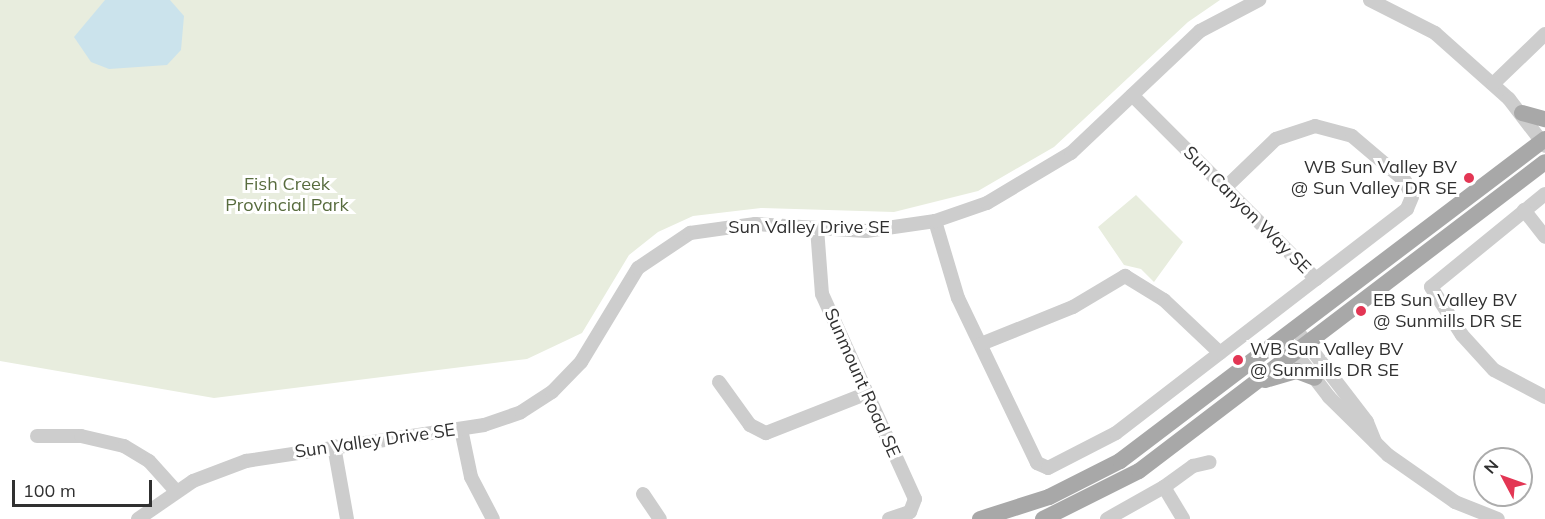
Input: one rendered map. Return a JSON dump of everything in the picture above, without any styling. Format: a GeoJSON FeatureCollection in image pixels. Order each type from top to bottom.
{"type":"FeatureCollection","features":[{"type":"Feature","properties":{"kind":"main road"},"geometry":{"type":"LineString","coordinates":[[1522,113],[1545,119]]}},
{"type":"Feature","properties":{"kind":"main road"},"geometry":{"type":"LineString","coordinates":[[980,519],[1049,497],[1120,461],[1544,142]]}},
{"type":"Feature","properties":{"kind":"main road"},"geometry":{"type":"LineString","coordinates":[[1043,519],[1120,483],[1545,162]]}},
{"type":"Feature","properties":{"kind":"main road"},"geometry":{"type":"LineString","coordinates":[[1253,384],[1297,371],[1315,378]]}},
{"type":"Feature","properties":{"kind":"street","name":"Sun Valley Drive SE"},"geometry":{"type":"LineString","coordinates":[[138,519],[176,491],[246,461],[334,446],[461,429],[521,412],[562,384],[590,349],[630,278],[667,244],[702,230],[735,225],[866,231],[935,221],[987,203],[1039,176],[1132,95],[1200,31],[1259,0]]}},
{"type":"Feature","properties":{"kind":"street"},"geometry":{"type":"LineString","coordinates":[[1370,0],[1393,4],[1435,33],[1493,84],[1522,113],[1544,142]]}},
{"type":"Feature","properties":{"kind":"street"},"geometry":{"type":"LineString","coordinates":[[1493,84],[1545,34]]}},
{"type":"Feature","properties":{"kind":"street","name":"Sun Canyon Way SE"},"geometry":{"type":"LineString","coordinates":[[935,221],[958,298],[1035,461],[1048,468],[1116,433],[1316,279],[1132,95]]}},
{"type":"Feature","properties":{"kind":"street"},"geometry":{"type":"LineString","coordinates":[[1224,189],[1276,139],[1315,126],[1352,136],[1405,181],[1412,197],[1407,209],[1316,279]]}},
{"type":"Feature","properties":{"kind":"street"},"geometry":{"type":"LineString","coordinates":[[1545,194],[1431,287],[1462,335],[1494,370],[1545,397]]}},
{"type":"Feature","properties":{"kind":"street"},"geometry":{"type":"LineString","coordinates":[[1524,210],[1545,237]]}},
{"type":"Feature","properties":{"kind":"street","name":"Sunmount Road SE"},"geometry":{"type":"LineString","coordinates":[[817,228],[822,294],[864,394],[915,499],[910,512],[889,519]]}},
{"type":"Feature","properties":{"kind":"street"},"geometry":{"type":"LineString","coordinates":[[981,344],[1073,307],[1125,276],[1164,300],[1220,353]]}},
{"type":"Feature","properties":{"kind":"street"},"geometry":{"type":"LineString","coordinates":[[1289,333],[1367,422],[1375,442]]}},
{"type":"Feature","properties":{"kind":"street"},"geometry":{"type":"LineString","coordinates":[[1300,348],[1315,378],[1375,442],[1415,477],[1473,515],[1498,519]]}},
{"type":"Feature","properties":{"kind":"street"},"geometry":{"type":"LineString","coordinates":[[719,382],[750,425],[766,433],[864,394]]}},
{"type":"Feature","properties":{"kind":"street"},"geometry":{"type":"LineString","coordinates":[[461,429],[471,477],[493,519]]}},
{"type":"Feature","properties":{"kind":"street"},"geometry":{"type":"LineString","coordinates":[[37,436],[81,436],[124,446],[149,461],[176,491]]}},
{"type":"Feature","properties":{"kind":"street"},"geometry":{"type":"LineString","coordinates":[[334,446],[347,519]]}},
{"type":"Feature","properties":{"kind":"street"},"geometry":{"type":"LineString","coordinates":[[1107,519],[1164,487],[1193,466],[1210,462]]}},
{"type":"Feature","properties":{"kind":"street"},"geometry":{"type":"LineString","coordinates":[[1164,487],[1184,519]]}},
{"type":"Feature","properties":{"kind":"street"},"geometry":{"type":"LineString","coordinates":[[643,494],[660,519]]}},
{"type":"Feature","properties":{"kind":"green space","name":"Fish Creek Provincial Park"},"geometry":{"type":"Polygon","coordinates":[[[0,0],[1220,0],[1188,22],[1054,147],[978,191],[894,212],[761,208],[693,216],[658,232],[629,255],[582,333],[527,359],[214,398],[0,361],[0,0]]]}},
{"type":"Feature","properties":{"kind":"green space"},"geometry":{"type":"Polygon","coordinates":[[[1136,195],[1183,242],[1154,282],[1141,269],[1124,265],[1098,227],[1136,195]]]}},
{"type":"Feature","properties":{"kind":"water"},"geometry":{"type":"Polygon","coordinates":[[[105,0],[170,0],[184,16],[181,50],[167,65],[109,69],[91,62],[74,37],[105,0]]]}},
{"type":"Feature","properties":{"kind":"place","name":"WB Sun Valley BV @ Sun Valley DR SE"},"geometry":{"type":"Point","coordinates":[1469,178]}},
{"type":"Feature","properties":{"kind":"place","name":"EB Sun Valley BV @ Sunmills DR SE"},"geometry":{"type":"Point","coordinates":[1361,311]}},
{"type":"Feature","properties":{"kind":"place","name":"WB Sun Valley BV @ Sunmills DR SE"},"geometry":{"type":"Point","coordinates":[1238,360]}}]}
